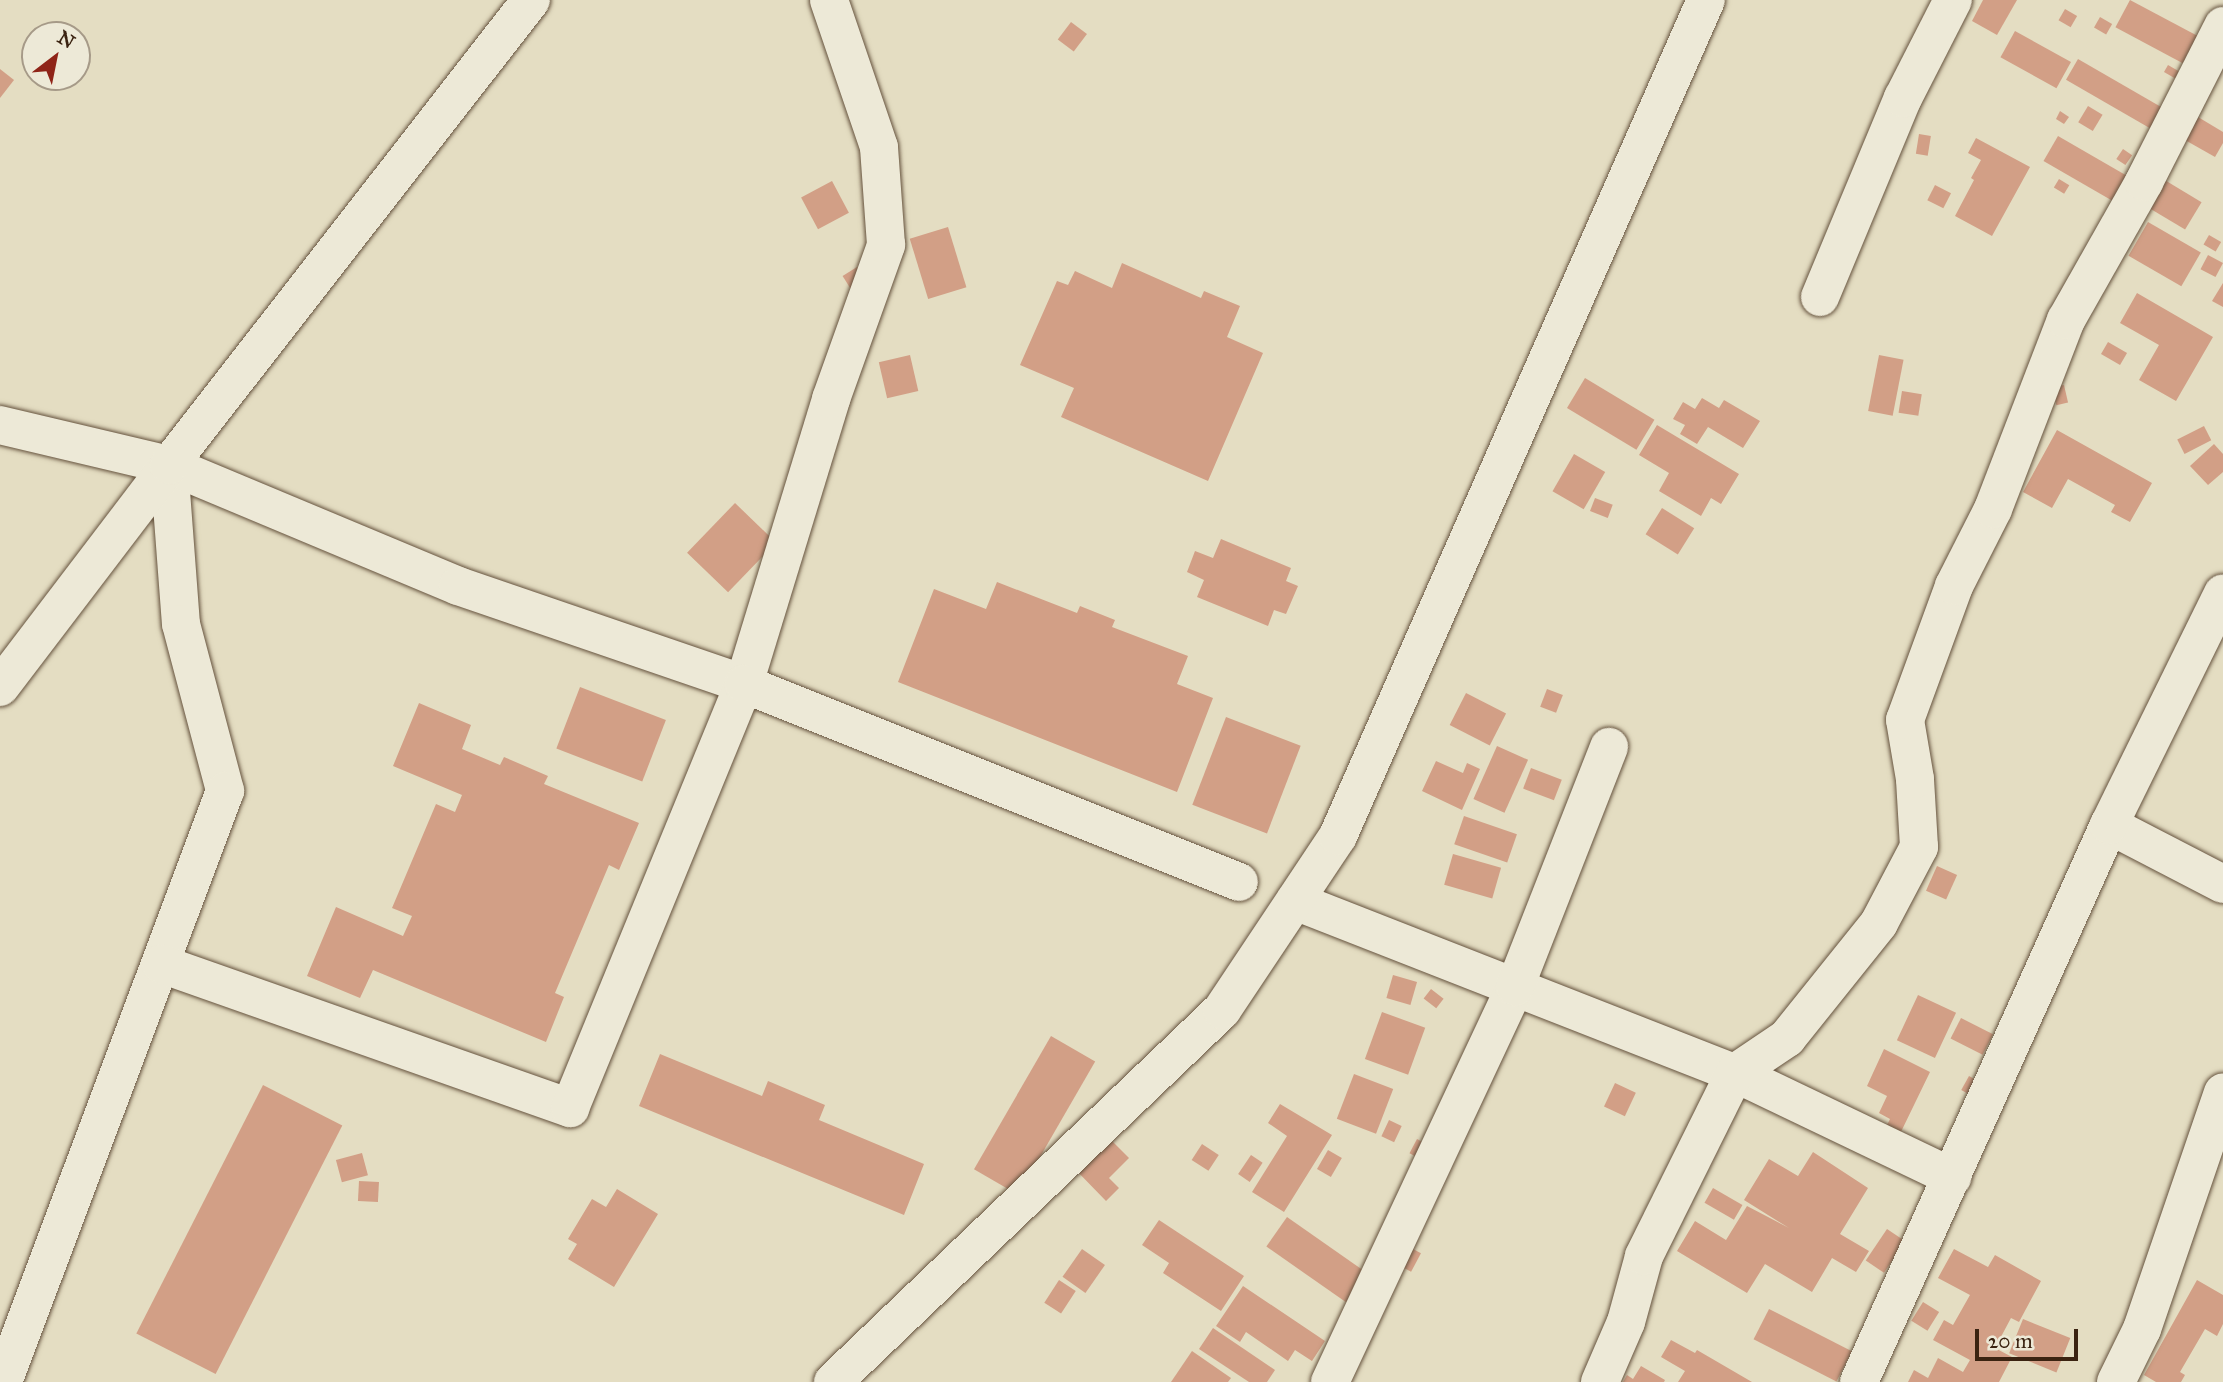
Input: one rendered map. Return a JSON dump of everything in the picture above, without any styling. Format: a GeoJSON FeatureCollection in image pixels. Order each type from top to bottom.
{"type":"FeatureCollection","features":[{"type":"Feature","properties":{"kind":"street"},"geometry":{"type":"LineString","coordinates":[[0,687],[531,0]]}},
{"type":"Feature","properties":{"kind":"street"},"geometry":{"type":"LineString","coordinates":[[161,964],[570,1108],[744,684],[831,399],[886,245],[879,147],[829,0]]}},
{"type":"Feature","properties":{"kind":"street"},"geometry":{"type":"LineString","coordinates":[[833,1382],[1222,1010],[1338,836],[1706,0]]}},
{"type":"Feature","properties":{"kind":"street"},"geometry":{"type":"LineString","coordinates":[[1820,297],[1903,97],[1953,0]]}},
{"type":"Feature","properties":{"kind":"street"},"geometry":{"type":"LineString","coordinates":[[1600,1382],[1626,1322],[1644,1256],[1735,1073],[1787,1038],[1879,923],[1919,847],[1915,779],[1905,720],[1949,598],[1993,509],[2066,320],[2144,182],[2223,26]]}},
{"type":"Feature","properties":{"kind":"street"},"geometry":{"type":"LineString","coordinates":[[0,425],[169,465],[458,586],[744,684],[1239,882]]}},
{"type":"Feature","properties":{"kind":"street"},"geometry":{"type":"LineString","coordinates":[[3,1382],[225,792],[181,624],[169,465]]}},
{"type":"Feature","properties":{"kind":"street"},"geometry":{"type":"LineString","coordinates":[[1859,1382],[2109,825],[2223,593]]}},
{"type":"Feature","properties":{"kind":"street"},"geometry":{"type":"LineString","coordinates":[[1330,1382],[1515,987],[1609,747]]}},
{"type":"Feature","properties":{"kind":"street"},"geometry":{"type":"LineString","coordinates":[[2109,825],[2223,884]]}},
{"type":"Feature","properties":{"kind":"street"},"geometry":{"type":"LineString","coordinates":[[1295,901],[1735,1073],[1952,1177]]}},
{"type":"Feature","properties":{"kind":"street"},"geometry":{"type":"LineString","coordinates":[[2116,1382],[2142,1329],[2223,1092]]}},
{"type":"Feature","properties":{"kind":"building"},"geometry":{"type":"Polygon","coordinates":[[[1983,0],[2017,0],[1997,35],[1972,21],[1983,0]]]}},
{"type":"Feature","properties":{"kind":"building"},"geometry":{"type":"Polygon","coordinates":[[[2130,0],[2202,38],[2187,65],[2115,27],[2130,0]]]}},
{"type":"Feature","properties":{"kind":"building"},"geometry":{"type":"Polygon","coordinates":[[[2065,9],[2077,16],[2071,27],[2058,20],[2065,9]]]}},
{"type":"Feature","properties":{"kind":"building"},"geometry":{"type":"Polygon","coordinates":[[[2100,17],[2112,24],[2106,34],[2094,27],[2100,17]]]}},
{"type":"Feature","properties":{"kind":"building"},"geometry":{"type":"Polygon","coordinates":[[[1071,22],[1087,34],[1074,52],[1058,40],[1071,22]]]}},
{"type":"Feature","properties":{"kind":"building"},"geometry":{"type":"Polygon","coordinates":[[[2015,31],[2071,62],[2056,88],[2000,57],[2015,31]]]}},
{"type":"Feature","properties":{"kind":"building"},"geometry":{"type":"Polygon","coordinates":[[[2078,59],[2165,110],[2153,130],[2066,80],[2078,59]]]}},
{"type":"Feature","properties":{"kind":"building"},"geometry":{"type":"Polygon","coordinates":[[[2168,65],[2182,73],[2178,80],[2164,72],[2168,65]]]}},
{"type":"Feature","properties":{"kind":"building"},"geometry":{"type":"Polygon","coordinates":[[[0,69],[14,80],[0,98],[0,69]]]}},
{"type":"Feature","properties":{"kind":"building"},"geometry":{"type":"Polygon","coordinates":[[[2088,106],[2103,115],[2093,131],[2078,122],[2088,106]]]}},
{"type":"Feature","properties":{"kind":"building"},"geometry":{"type":"Polygon","coordinates":[[[2060,111],[2069,117],[2064,124],[2056,119],[2060,111]]]}},
{"type":"Feature","properties":{"kind":"building"},"geometry":{"type":"Polygon","coordinates":[[[2198,117],[2223,132],[2223,143],[2215,157],[2185,140],[2198,117]]]}},
{"type":"Feature","properties":{"kind":"building"},"geometry":{"type":"Polygon","coordinates":[[[1919,134],[1931,136],[1928,156],[1916,154],[1919,134]]]}},
{"type":"Feature","properties":{"kind":"building"},"geometry":{"type":"Polygon","coordinates":[[[2058,136],[2135,180],[2121,206],[2044,161],[2058,136]]]}},
{"type":"Feature","properties":{"kind":"building"},"geometry":{"type":"Polygon","coordinates":[[[1976,138],[2030,167],[1992,236],[1955,216],[1981,160],[1968,153],[1976,138]]]}},
{"type":"Feature","properties":{"kind":"building"},"geometry":{"type":"Polygon","coordinates":[[[2123,149],[2132,155],[2125,165],[2116,159],[2123,149]]]}},
{"type":"Feature","properties":{"kind":"building"},"geometry":{"type":"Polygon","coordinates":[[[2059,179],[2069,185],[2064,194],[2054,188],[2059,179]]]}},
{"type":"Feature","properties":{"kind":"building"},"geometry":{"type":"Polygon","coordinates":[[[2163,179],[2202,202],[2185,230],[2147,206],[2163,179]]]}},
{"type":"Feature","properties":{"kind":"building"},"geometry":{"type":"Polygon","coordinates":[[[832,181],[849,213],[818,229],[801,197],[832,181]]]}},
{"type":"Feature","properties":{"kind":"building"},"geometry":{"type":"Polygon","coordinates":[[[1935,185],[1951,193],[1943,208],[1927,200],[1935,185]]]}},
{"type":"Feature","properties":{"kind":"building"},"geometry":{"type":"Polygon","coordinates":[[[2148,222],[2201,252],[2181,286],[2128,256],[2148,222]]]}},
{"type":"Feature","properties":{"kind":"building"},"geometry":{"type":"Polygon","coordinates":[[[948,227],[966,287],[928,299],[910,239],[948,227]]]}},
{"type":"Feature","properties":{"kind":"building"},"geometry":{"type":"Polygon","coordinates":[[[2209,235],[2221,242],[2216,252],[2204,245],[2209,235]]]}},
{"type":"Feature","properties":{"kind":"building"},"geometry":{"type":"Polygon","coordinates":[[[2208,255],[2223,263],[2215,277],[2200,269],[2208,255]]]}},
{"type":"Feature","properties":{"kind":"building"},"geometry":{"type":"Polygon","coordinates":[[[1122,263],[1201,298],[1204,291],[1240,306],[1227,337],[1263,353],[1208,481],[1061,417],[1074,388],[1020,365],[1057,281],[1068,285],[1075,271],[1112,288],[1122,263]]]}},
{"type":"Feature","properties":{"kind":"building"},"geometry":{"type":"Polygon","coordinates":[[[857,267],[867,283],[853,292],[843,276],[857,267]]]}},
{"type":"Feature","properties":{"kind":"building"},"geometry":{"type":"Polygon","coordinates":[[[2223,283],[2223,307],[2212,301],[2223,283]]]}},
{"type":"Feature","properties":{"kind":"building"},"geometry":{"type":"Polygon","coordinates":[[[2137,293],[2213,337],[2176,401],[2139,380],[2159,345],[2120,323],[2137,293]]]}},
{"type":"Feature","properties":{"kind":"building"},"geometry":{"type":"Polygon","coordinates":[[[2108,342],[2127,353],[2120,365],[2101,354],[2108,342]]]}},
{"type":"Feature","properties":{"kind":"building"},"geometry":{"type":"Polygon","coordinates":[[[910,355],[918,391],[887,398],[879,362],[910,355]]]}},
{"type":"Feature","properties":{"kind":"building"},"geometry":{"type":"Polygon","coordinates":[[[1879,355],[1904,360],[1893,416],[1868,411],[1879,355]]]}},
{"type":"Feature","properties":{"kind":"building"},"geometry":{"type":"Polygon","coordinates":[[[1585,378],[1654,420],[1636,450],[1567,408],[1585,378]]]}},
{"type":"Feature","properties":{"kind":"building"},"geometry":{"type":"Polygon","coordinates":[[[2064,385],[2068,403],[2056,405],[2052,388],[2064,385]]]}},
{"type":"Feature","properties":{"kind":"building"},"geometry":{"type":"Polygon","coordinates":[[[1902,391],[1922,394],[1918,416],[1899,413],[1902,391]]]}},
{"type":"Feature","properties":{"kind":"building"},"geometry":{"type":"Polygon","coordinates":[[[1702,398],[1719,408],[1724,400],[1760,421],[1743,448],[1708,427],[1697,444],[1680,434],[1685,425],[1673,419],[1683,402],[1695,409],[1702,398]]]}},
{"type":"Feature","properties":{"kind":"building"},"geometry":{"type":"Polygon","coordinates":[[[1657,425],[1739,474],[1721,504],[1711,498],[1701,516],[1659,491],[1669,473],[1639,455],[1657,425]]]}},
{"type":"Feature","properties":{"kind":"building"},"geometry":{"type":"Polygon","coordinates":[[[2204,426],[2211,440],[2185,454],[2177,440],[2204,426]]]}},
{"type":"Feature","properties":{"kind":"building"},"geometry":{"type":"Polygon","coordinates":[[[2057,430],[2152,483],[2130,522],[2111,512],[2115,505],[2068,479],[2052,508],[2023,492],[2057,430]]]}},
{"type":"Feature","properties":{"kind":"building"},"geometry":{"type":"Polygon","coordinates":[[[2214,444],[2223,454],[2223,472],[2208,485],[2190,466],[2214,444]]]}},
{"type":"Feature","properties":{"kind":"building"},"geometry":{"type":"Polygon","coordinates":[[[1574,454],[1605,472],[1584,509],[1552,491],[1574,454]]]}},
{"type":"Feature","properties":{"kind":"building"},"geometry":{"type":"Polygon","coordinates":[[[1595,498],[1613,505],[1608,518],[1590,511],[1595,498]]]}},
{"type":"Feature","properties":{"kind":"building"},"geometry":{"type":"Polygon","coordinates":[[[735,503],[776,543],[728,592],[687,553],[735,503]]]}},
{"type":"Feature","properties":{"kind":"building"},"geometry":{"type":"Polygon","coordinates":[[[1662,508],[1694,528],[1678,554],[1646,534],[1662,508]]]}},
{"type":"Feature","properties":{"kind":"building"},"geometry":{"type":"Polygon","coordinates":[[[1221,539],[1291,568],[1286,581],[1298,586],[1286,614],[1274,610],[1268,626],[1197,597],[1204,580],[1187,572],[1195,551],[1213,558],[1221,539]]]}},
{"type":"Feature","properties":{"kind":"building"},"geometry":{"type":"Polygon","coordinates":[[[997,582],[1077,613],[1080,606],[1115,620],[1112,627],[1188,656],[1177,684],[1213,698],[1177,792],[898,682],[934,589],[986,609],[997,582]]]}},
{"type":"Feature","properties":{"kind":"building"},"geometry":{"type":"Polygon","coordinates":[[[580,687],[666,720],[642,782],[556,749],[580,687]]]}},
{"type":"Feature","properties":{"kind":"building"},"geometry":{"type":"Polygon","coordinates":[[[1547,689],[1563,695],[1556,713],[1540,707],[1547,689]]]}},
{"type":"Feature","properties":{"kind":"building"},"geometry":{"type":"Polygon","coordinates":[[[1466,693],[1506,713],[1490,746],[1450,725],[1466,693]]]}},
{"type":"Feature","properties":{"kind":"building"},"geometry":{"type":"Polygon","coordinates":[[[419,703],[471,725],[462,749],[500,765],[504,757],[548,776],[544,784],[639,823],[619,870],[609,865],[555,993],[564,997],[546,1042],[373,970],[360,998],[307,976],[336,907],[403,936],[412,916],[392,908],[436,804],[455,812],[462,795],[393,766],[419,703]]]}},
{"type":"Feature","properties":{"kind":"building"},"geometry":{"type":"Polygon","coordinates":[[[1226,717],[1301,746],[1267,833],[1192,805],[1226,717]]]}},
{"type":"Feature","properties":{"kind":"building"},"geometry":{"type":"Polygon","coordinates":[[[1497,746],[1528,760],[1504,813],[1473,799],[1497,746]]]}},
{"type":"Feature","properties":{"kind":"building"},"geometry":{"type":"Polygon","coordinates":[[[1436,761],[1463,773],[1467,763],[1480,769],[1462,810],[1422,791],[1436,761]]]}},
{"type":"Feature","properties":{"kind":"building"},"geometry":{"type":"Polygon","coordinates":[[[1531,768],[1562,780],[1554,800],[1523,789],[1531,768]]]}},
{"type":"Feature","properties":{"kind":"building"},"geometry":{"type":"Polygon","coordinates":[[[1464,816],[1517,834],[1507,863],[1454,844],[1464,816]]]}},
{"type":"Feature","properties":{"kind":"building"},"geometry":{"type":"Polygon","coordinates":[[[1453,854],[1501,868],[1492,899],[1444,885],[1453,854]]]}},
{"type":"Feature","properties":{"kind":"building"},"geometry":{"type":"Polygon","coordinates":[[[1937,866],[1957,875],[1946,900],[1926,891],[1937,866]]]}},
{"type":"Feature","properties":{"kind":"building"},"geometry":{"type":"Polygon","coordinates":[[[1393,975],[1417,982],[1410,1005],[1386,998],[1393,975]]]}},
{"type":"Feature","properties":{"kind":"building"},"geometry":{"type":"Polygon","coordinates":[[[1431,989],[1444,999],[1436,1008],[1424,998],[1431,989]]]}},
{"type":"Feature","properties":{"kind":"building"},"geometry":{"type":"Polygon","coordinates":[[[1918,995],[1956,1013],[1935,1058],[1897,1040],[1918,995]]]}},
{"type":"Feature","properties":{"kind":"building"},"geometry":{"type":"Polygon","coordinates":[[[1382,1012],[1425,1028],[1408,1075],[1365,1059],[1382,1012]]]}},
{"type":"Feature","properties":{"kind":"building"},"geometry":{"type":"Polygon","coordinates":[[[1961,1018],[1993,1034],[1983,1055],[1951,1038],[1961,1018]]]}},
{"type":"Feature","properties":{"kind":"building"},"geometry":{"type":"Polygon","coordinates":[[[1051,1036],[1095,1062],[1018,1195],[974,1169],[1051,1036]]]}},
{"type":"Feature","properties":{"kind":"building"},"geometry":{"type":"Polygon","coordinates":[[[1884,1049],[1930,1072],[1898,1138],[1884,1131],[1890,1119],[1879,1113],[1887,1096],[1867,1086],[1884,1049]]]}},
{"type":"Feature","properties":{"kind":"building"},"geometry":{"type":"Polygon","coordinates":[[[660,1054],[762,1096],[768,1081],[825,1105],[819,1120],[924,1164],[904,1215],[639,1106],[660,1054]]]}},
{"type":"Feature","properties":{"kind":"building"},"geometry":{"type":"Polygon","coordinates":[[[1354,1074],[1393,1089],[1376,1134],[1337,1119],[1354,1074]]]}},
{"type":"Feature","properties":{"kind":"building"},"geometry":{"type":"Polygon","coordinates":[[[1969,1076],[1989,1087],[1981,1101],[1961,1090],[1969,1076]]]}},
{"type":"Feature","properties":{"kind":"building"},"geometry":{"type":"Polygon","coordinates":[[[1615,1083],[1636,1093],[1625,1116],[1604,1107],[1615,1083]]]}},
{"type":"Feature","properties":{"kind":"building"},"geometry":{"type":"Polygon","coordinates":[[[263,1085],[342,1125],[216,1374],[136,1334],[263,1085]]]}},
{"type":"Feature","properties":{"kind":"building"},"geometry":{"type":"Polygon","coordinates":[[[1280,1104],[1332,1135],[1284,1212],[1252,1192],[1287,1136],[1268,1123],[1280,1104]]]}},
{"type":"Feature","properties":{"kind":"building"},"geometry":{"type":"Polygon","coordinates":[[[1389,1120],[1402,1126],[1394,1142],[1381,1136],[1389,1120]]]}},
{"type":"Feature","properties":{"kind":"building"},"geometry":{"type":"Polygon","coordinates":[[[1104,1133],[1129,1158],[1109,1178],[1119,1188],[1106,1201],[1072,1166],[1104,1133]]]}},
{"type":"Feature","properties":{"kind":"building"},"geometry":{"type":"Polygon","coordinates":[[[1417,1139],[1432,1147],[1424,1161],[1409,1153],[1417,1139]]]}},
{"type":"Feature","properties":{"kind":"building"},"geometry":{"type":"Polygon","coordinates":[[[1202,1144],[1219,1155],[1208,1171],[1192,1160],[1202,1144]]]}},
{"type":"Feature","properties":{"kind":"building"},"geometry":{"type":"Polygon","coordinates":[[[1328,1150],[1342,1158],[1331,1177],[1317,1169],[1328,1150]]]}},
{"type":"Feature","properties":{"kind":"building"},"geometry":{"type":"Polygon","coordinates":[[[1813,1152],[1868,1188],[1840,1234],[1869,1251],[1856,1272],[1832,1258],[1812,1292],[1765,1264],[1747,1293],[1677,1251],[1695,1221],[1726,1240],[1747,1206],[1789,1228],[1744,1200],[1769,1159],[1798,1176],[1813,1152]]]}},
{"type":"Feature","properties":{"kind":"building"},"geometry":{"type":"Polygon","coordinates":[[[362,1153],[368,1175],[342,1182],[336,1160],[362,1153]]]}},
{"type":"Feature","properties":{"kind":"building"},"geometry":{"type":"Polygon","coordinates":[[[1251,1155],[1263,1163],[1250,1182],[1238,1174],[1251,1155]]]}},
{"type":"Feature","properties":{"kind":"building"},"geometry":{"type":"Polygon","coordinates":[[[359,1181],[379,1182],[378,1202],[358,1201],[359,1181]]]}},
{"type":"Feature","properties":{"kind":"building"},"geometry":{"type":"Polygon","coordinates":[[[1713,1188],[1742,1205],[1734,1220],[1704,1203],[1713,1188]]]}},
{"type":"Feature","properties":{"kind":"building"},"geometry":{"type":"Polygon","coordinates":[[[617,1189],[658,1214],[614,1287],[568,1259],[577,1244],[568,1239],[592,1199],[606,1207],[617,1189]]]}},
{"type":"Feature","properties":{"kind":"building"},"geometry":{"type":"Polygon","coordinates":[[[1287,1217],[1371,1276],[1351,1306],[1266,1246],[1287,1217]]]}},
{"type":"Feature","properties":{"kind":"building"},"geometry":{"type":"Polygon","coordinates":[[[1159,1220],[1244,1276],[1221,1311],[1163,1273],[1169,1263],[1142,1245],[1159,1220]]]}},
{"type":"Feature","properties":{"kind":"building"},"geometry":{"type":"Polygon","coordinates":[[[1887,1229],[1905,1241],[1884,1273],[1866,1261],[1887,1229]]]}},
{"type":"Feature","properties":{"kind":"building"},"geometry":{"type":"Polygon","coordinates":[[[1398,1241],[1421,1253],[1411,1272],[1388,1260],[1398,1241]]]}},
{"type":"Feature","properties":{"kind":"building"},"geometry":{"type":"Polygon","coordinates":[[[1082,1249],[1105,1265],[1085,1293],[1062,1277],[1082,1249]]]}},
{"type":"Feature","properties":{"kind":"building"},"geometry":{"type":"Polygon","coordinates":[[[1954,1249],[1988,1267],[1995,1255],[2041,1281],[2019,1322],[2011,1318],[1995,1348],[2012,1357],[1999,1382],[1908,1382],[1914,1370],[1928,1378],[1938,1358],[1963,1372],[1970,1360],[1933,1340],[1944,1320],[1953,1325],[1970,1295],[1938,1278],[1954,1249]]]}},
{"type":"Feature","properties":{"kind":"building"},"geometry":{"type":"Polygon","coordinates":[[[1059,1280],[1076,1291],[1061,1314],[1044,1303],[1059,1280]]]}},
{"type":"Feature","properties":{"kind":"building"},"geometry":{"type":"Polygon","coordinates":[[[2197,1280],[2223,1295],[2223,1324],[2217,1336],[2205,1329],[2180,1372],[2185,1375],[2181,1382],[2156,1382],[2144,1375],[2197,1280]]]}},
{"type":"Feature","properties":{"kind":"building"},"geometry":{"type":"Polygon","coordinates":[[[1243,1286],[1325,1341],[1312,1361],[1295,1350],[1288,1361],[1246,1332],[1240,1342],[1216,1326],[1243,1286]]]}},
{"type":"Feature","properties":{"kind":"building"},"geometry":{"type":"Polygon","coordinates":[[[1923,1302],[1939,1312],[1927,1331],[1911,1321],[1923,1302]]]}},
{"type":"Feature","properties":{"kind":"building"},"geometry":{"type":"Polygon","coordinates":[[[1769,1309],[1852,1351],[1836,1382],[1754,1339],[1769,1309]]]}},
{"type":"Feature","properties":{"kind":"building"},"geometry":{"type":"Polygon","coordinates":[[[2023,1319],[2070,1338],[2056,1372],[2009,1353],[2023,1319]]]}},
{"type":"Feature","properties":{"kind":"building"},"geometry":{"type":"Polygon","coordinates":[[[1213,1328],[1275,1370],[1267,1382],[1249,1382],[1199,1349],[1213,1328]]]}},
{"type":"Feature","properties":{"kind":"building"},"geometry":{"type":"Polygon","coordinates":[[[1671,1340],[1695,1353],[1697,1350],[1752,1382],[1678,1382],[1685,1371],[1661,1357],[1671,1340]]]}},
{"type":"Feature","properties":{"kind":"building"},"geometry":{"type":"Polygon","coordinates":[[[1192,1351],[1231,1378],[1228,1382],[1171,1382],[1192,1351]]]}},
{"type":"Feature","properties":{"kind":"building"},"geometry":{"type":"Polygon","coordinates":[[[1641,1366],[1665,1380],[1664,1382],[1623,1382],[1627,1375],[1633,1379],[1641,1366]]]}}]}
